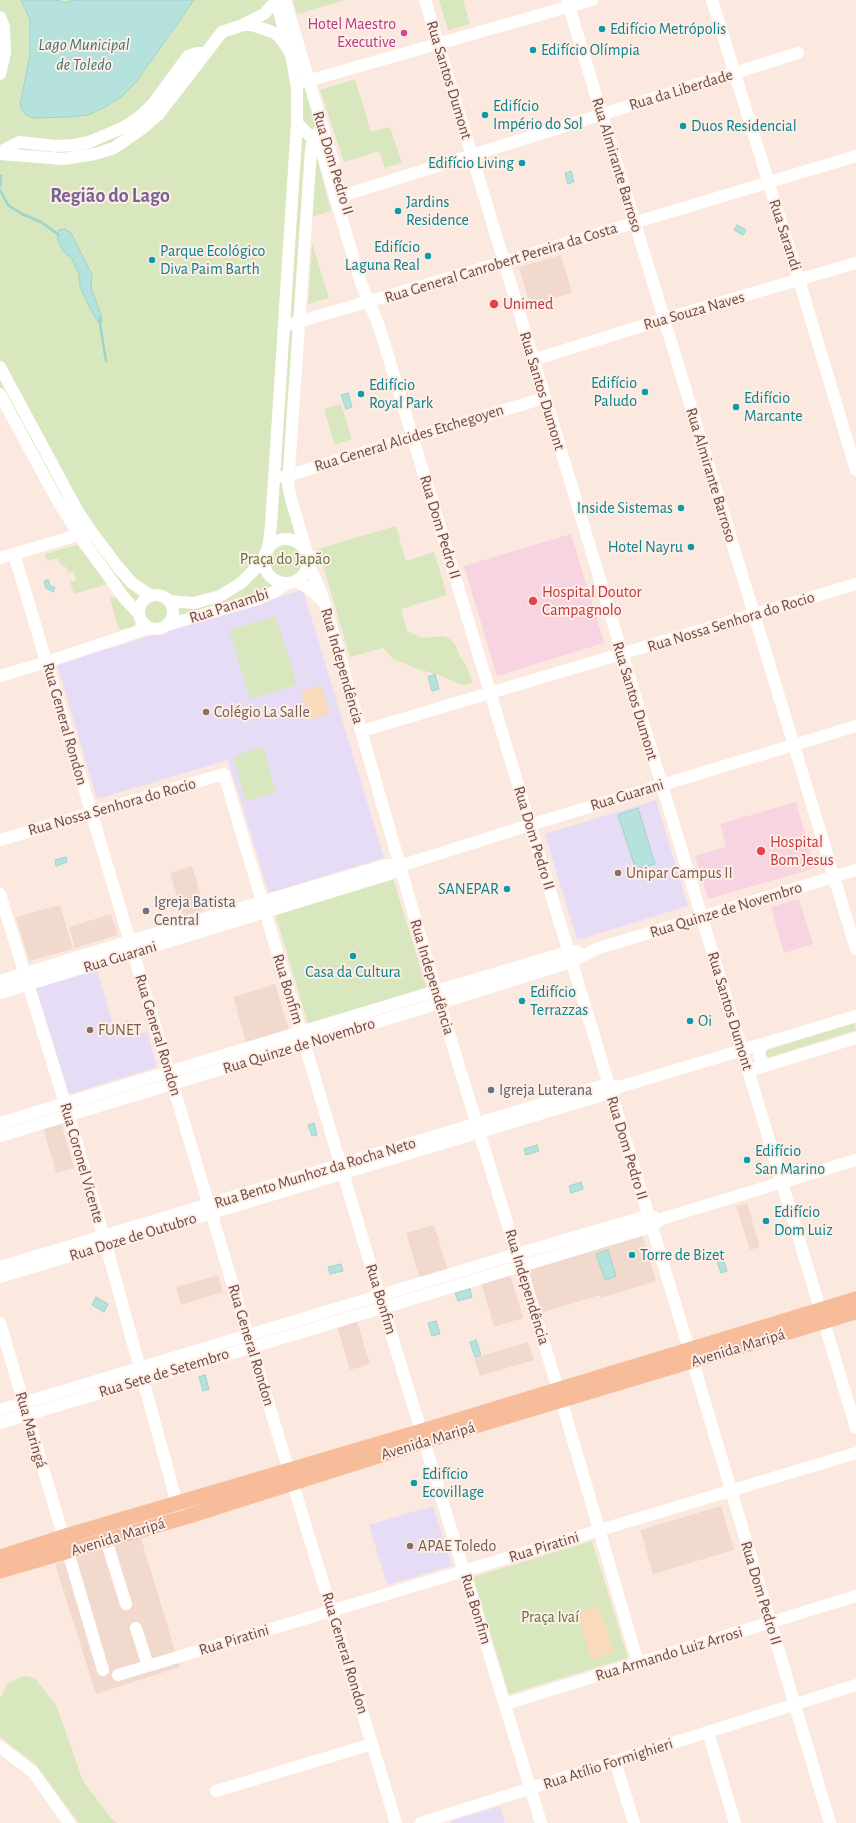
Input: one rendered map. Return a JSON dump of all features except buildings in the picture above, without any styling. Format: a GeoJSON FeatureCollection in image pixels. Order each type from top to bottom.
{"type":"FeatureCollection","features":[{"type":"Feature","properties":{"kind":"main road","name":"Avenida Maripá"},"geometry":{"type":"LineString","coordinates":[[839,1311],[856,1299]]}},
{"type":"Feature","properties":{"kind":"main road","name":"Avenida Maripá"},"geometry":{"type":"LineString","coordinates":[[0,1557],[178,1503],[292,1476],[821,1316],[839,1311],[856,1312]]}},
{"type":"Feature","properties":{"kind":"main road","name":"Avenida Maripá"},"geometry":{"type":"LineString","coordinates":[[0,1571],[181,1518],[292,1476]]}},
{"type":"Feature","properties":{"kind":"main road"},"geometry":{"type":"LineString","coordinates":[[178,1503],[175,1508],[176,1512],[181,1518]]}},
{"type":"Feature","properties":{"kind":"main road"},"geometry":{"type":"LineString","coordinates":[[62,1537],[59,1541],[61,1547],[67,1552]]}},
{"type":"Feature","properties":{"kind":"street"},"geometry":{"type":"LineString","coordinates":[[0,153],[63,159],[95,154],[114,148],[158,116],[222,32],[264,14],[278,0]]}},
{"type":"Feature","properties":{"kind":"street"},"geometry":{"type":"LineString","coordinates":[[278,0],[291,54],[302,83],[297,123],[274,479],[266,555],[267,571],[278,581],[292,582],[310,589],[324,602]]}},
{"type":"Feature","properties":{"kind":"street","name":"Rua Dom Pedro II"},"geometry":{"type":"LineString","coordinates":[[278,0],[302,83],[322,127],[339,197],[413,436],[570,957],[612,1088],[649,1221],[698,1353],[731,1491],[830,1823]]}},
{"type":"Feature","properties":{"kind":"street","name":"Rua Santos Dumont"},"geometry":{"type":"LineString","coordinates":[[425,0],[856,1428]]}},
{"type":"Feature","properties":{"kind":"street"},"geometry":{"type":"LineString","coordinates":[[302,83],[438,44],[568,3],[592,0]]}},
{"type":"Feature","properties":{"kind":"street","name":"Rua Sarandi"},"geometry":{"type":"LineString","coordinates":[[712,0],[856,470]]}},
{"type":"Feature","properties":{"kind":"street","name":"Rua Almirante Barroso"},"geometry":{"type":"LineString","coordinates":[[568,3],[856,949]]}},
{"type":"Feature","properties":{"kind":"street"},"geometry":{"type":"LineString","coordinates":[[0,17],[4,27],[5,53],[0,74]]}},
{"type":"Feature","properties":{"kind":"street"},"geometry":{"type":"LineString","coordinates":[[243,24],[263,27],[275,33],[282,40],[291,54]]}},
{"type":"Feature","properties":{"kind":"street","name":"Rua da Liberdade"},"geometry":{"type":"LineString","coordinates":[[339,197],[798,53]]}},
{"type":"Feature","properties":{"kind":"street","name":"Rua Dom Pedro II"},"geometry":{"type":"LineString","coordinates":[[297,123],[314,139],[322,153],[339,197]]}},
{"type":"Feature","properties":{"kind":"street"},"geometry":{"type":"LineString","coordinates":[[314,139],[322,127]]}},
{"type":"Feature","properties":{"kind":"street","name":"Rua Independência"},"geometry":{"type":"LineString","coordinates":[[314,139],[311,150],[298,322],[288,484],[291,499],[307,558],[324,602],[436,991],[519,1260],[567,1393],[599,1530],[638,1663]]}},
{"type":"Feature","properties":{"kind":"street","name":"Rua General Canrobert Pereira da Costa"},"geometry":{"type":"LineString","coordinates":[[284,326],[371,302],[856,156]]}},
{"type":"Feature","properties":{"kind":"street","name":"Rua Souza Naves"},"geometry":{"type":"LineString","coordinates":[[533,360],[664,319],[856,263]]}},
{"type":"Feature","properties":{"kind":"street"},"geometry":{"type":"LineString","coordinates":[[0,366],[77,510],[91,531],[132,583],[151,596],[162,597],[168,601],[173,610],[171,621],[167,625],[158,629],[149,628],[0,676]]}},
{"type":"Feature","properties":{"kind":"street","name":"Rua General Alcides Etchegoyen"},"geometry":{"type":"LineString","coordinates":[[274,479],[413,436],[544,398]]}},
{"type":"Feature","properties":{"kind":"street"},"geometry":{"type":"LineString","coordinates":[[20,403],[3,405],[79,535],[125,599],[139,614],[144,624],[149,628]]}},
{"type":"Feature","properties":{"kind":"street"},"geometry":{"type":"LineString","coordinates":[[0,558],[91,531]]}},
{"type":"Feature","properties":{"kind":"street"},"geometry":{"type":"LineString","coordinates":[[168,601],[194,603],[220,596],[241,583],[266,555],[273,544],[283,540],[291,540],[303,547],[307,558],[305,573],[292,582]]}},
{"type":"Feature","properties":{"kind":"street","name":"Rua General Rondon"},"geometry":{"type":"LineString","coordinates":[[14,554],[174,1084],[249,1341],[292,1476],[396,1823]]}},
{"type":"Feature","properties":{"kind":"street","name":"Rua Panambi"},"geometry":{"type":"LineString","coordinates":[[167,625],[258,599],[292,582]]}},
{"type":"Feature","properties":{"kind":"street","name":"Rua Nossa Senhora do Rocio"},"geometry":{"type":"LineString","coordinates":[[362,731],[856,584]]}},
{"type":"Feature","properties":{"kind":"street"},"geometry":{"type":"LineString","coordinates":[[139,614],[140,605],[151,596]]}},
{"type":"Feature","properties":{"kind":"street","name":"Rua Guarani"},"geometry":{"type":"LineString","coordinates":[[0,981],[26,980],[134,952],[386,865],[400,866],[661,784],[856,726]]}},
{"type":"Feature","properties":{"kind":"street","name":"Rua Nossa Senhora do Rocio"},"geometry":{"type":"LineString","coordinates":[[0,840],[224,774]]}},
{"type":"Feature","properties":{"kind":"street","name":"Rua Bonfim"},"geometry":{"type":"LineString","coordinates":[[224,774],[381,1301],[424,1436],[541,1823]]}},
{"type":"Feature","properties":{"kind":"street","name":"Rua Quinze de Novembro"},"geometry":{"type":"LineString","coordinates":[[0,1136],[305,1045],[440,1003],[570,957],[856,870]]}},
{"type":"Feature","properties":{"kind":"street","name":"Rua Coronel Vicente"},"geometry":{"type":"LineString","coordinates":[[0,894],[105,1241],[178,1503]]}},
{"type":"Feature","properties":{"kind":"street","name":"Rua Guarani"},"geometry":{"type":"LineString","coordinates":[[0,993],[26,980],[130,941],[264,907]]}},
{"type":"Feature","properties":{"kind":"street","name":"Rua Quinze de Novembro"},"geometry":{"type":"LineString","coordinates":[[0,1123],[436,991],[570,957]]}},
{"type":"Feature","properties":{"kind":"street"},"geometry":{"type":"LineString","coordinates":[[479,1128],[855,1017]]}},
{"type":"Feature","properties":{"kind":"street"},"geometry":{"type":"LineString","coordinates":[[748,1071],[856,1038]]}},
{"type":"Feature","properties":{"kind":"street"},"geometry":{"type":"LineString","coordinates":[[764,1044],[759,1051],[759,1056],[761,1060],[768,1065]]}},
{"type":"Feature","properties":{"kind":"street","name":"Rua Bento Munhoz da Rocha Neto"},"geometry":{"type":"LineString","coordinates":[[0,1267],[105,1241],[479,1128]]}},
{"type":"Feature","properties":{"kind":"street"},"geometry":{"type":"LineString","coordinates":[[649,1221],[856,1160]]}},
{"type":"Feature","properties":{"kind":"street","name":"Rua Sete de Setembro"},"geometry":{"type":"LineString","coordinates":[[0,1423],[25,1409],[649,1221]]}},
{"type":"Feature","properties":{"kind":"street","name":"Rua Doze de Outubro"},"geometry":{"type":"LineString","coordinates":[[0,1277],[105,1241]]}},
{"type":"Feature","properties":{"kind":"street","name":"Rua Maringá"},"geometry":{"type":"LineString","coordinates":[[0,1323],[62,1537]]}},
{"type":"Feature","properties":{"kind":"street","name":"Rua Sete de Setembro"},"geometry":{"type":"LineString","coordinates":[[0,1410],[25,1409]]}},
{"type":"Feature","properties":{"kind":"street","name":"Rua Piratini"},"geometry":{"type":"LineString","coordinates":[[118,1675],[856,1453]]}},
{"type":"Feature","properties":{"kind":"street"},"geometry":{"type":"LineString","coordinates":[[106,1540],[126,1604]]}},
{"type":"Feature","properties":{"kind":"street"},"geometry":{"type":"LineString","coordinates":[[67,1552],[103,1670]]}},
{"type":"Feature","properties":{"kind":"street","name":"Rua Armando Luiz Arrosi"},"geometry":{"type":"LineString","coordinates":[[505,1704],[856,1596]]}},
{"type":"Feature","properties":{"kind":"street"},"geometry":{"type":"LineString","coordinates":[[136,1628],[148,1666]]}},
{"type":"Feature","properties":{"kind":"street","name":"Rua Atílio Formighieri"},"geometry":{"type":"LineString","coordinates":[[421,1823],[856,1685]]}},
{"type":"Feature","properties":{"kind":"street"},"geometry":{"type":"LineString","coordinates":[[708,1732],[735,1823]]}},
{"type":"Feature","properties":{"kind":"street"},"geometry":{"type":"LineString","coordinates":[[216,1791],[372,1744]]}},
{"type":"Feature","properties":{"kind":"street"},"geometry":{"type":"LineString","coordinates":[[0,1747],[33,1772],[69,1823]]}},
{"type":"Feature","properties":{"kind":"street"},"geometry":{"type":"LineString","coordinates":[[615,1761],[634,1823]]}},
{"type":"Feature","properties":{"kind":"shaded area"},"geometry":{"type":"Polygon","coordinates":[[[561,255],[572,293],[530,305],[519,267],[561,255]]]}},
{"type":"Feature","properties":{"kind":"shaded area","name":"Hospital Doutor Campagnolo"},"geometry":{"type":"Polygon","coordinates":[[[571,534],[604,643],[497,676],[464,566],[571,534]]]}},
{"type":"Feature","properties":{"kind":"shaded area","name":"Colégio La Salle"},"geometry":{"type":"Polygon","coordinates":[[[303,590],[384,858],[269,893],[228,760],[97,799],[57,664],[303,590]]]}},
{"type":"Feature","properties":{"kind":"shaded area","name":"Unipar Campus II"},"geometry":{"type":"Polygon","coordinates":[[[656,800],[688,906],[577,940],[545,834],[656,800]]]}},
{"type":"Feature","properties":{"kind":"shaded area","name":"Hospital Bom Jesus"},"geometry":{"type":"Polygon","coordinates":[[[796,802],[815,868],[708,899],[695,856],[726,847],[720,824],[796,802]]]}},
{"type":"Feature","properties":{"kind":"shaded area"},"geometry":{"type":"Polygon","coordinates":[[[192,866],[205,910],[183,916],[170,873],[192,866]]]}},
{"type":"Feature","properties":{"kind":"shaded area"},"geometry":{"type":"Polygon","coordinates":[[[799,899],[813,944],[784,953],[771,907],[799,899]]]}},
{"type":"Feature","properties":{"kind":"shaded area"},"geometry":{"type":"Polygon","coordinates":[[[60,905],[73,949],[29,961],[16,917],[60,905]]]}},
{"type":"Feature","properties":{"kind":"shaded area"},"geometry":{"type":"Polygon","coordinates":[[[111,914],[118,935],[75,948],[69,927],[111,914]]]}},
{"type":"Feature","properties":{"kind":"shaded area","name":"FUNET"},"geometry":{"type":"Polygon","coordinates":[[[96,966],[113,1024],[129,1020],[133,1035],[147,1032],[157,1067],[69,1094],[35,985],[96,966]]]}},
{"type":"Feature","properties":{"kind":"shaded area"},"geometry":{"type":"Polygon","coordinates":[[[275,984],[289,1030],[246,1042],[233,997],[275,984]]]}},
{"type":"Feature","properties":{"kind":"shaded area"},"geometry":{"type":"Polygon","coordinates":[[[60,1119],[74,1168],[56,1173],[42,1124],[60,1119]]]}},
{"type":"Feature","properties":{"kind":"shaded area"},"geometry":{"type":"Polygon","coordinates":[[[747,1203],[760,1247],[750,1250],[736,1206],[747,1203]]]}},
{"type":"Feature","properties":{"kind":"shaded area"},"geometry":{"type":"Polygon","coordinates":[[[434,1225],[448,1270],[420,1279],[406,1233],[434,1225]]]}},
{"type":"Feature","properties":{"kind":"shaded area"},"geometry":{"type":"Polygon","coordinates":[[[642,1234],[656,1281],[601,1298],[600,1295],[541,1313],[528,1268],[642,1234]]]}},
{"type":"Feature","properties":{"kind":"shaded area"},"geometry":{"type":"Polygon","coordinates":[[[510,1274],[523,1318],[494,1327],[481,1282],[510,1274]]]}},
{"type":"Feature","properties":{"kind":"shaded area"},"geometry":{"type":"Polygon","coordinates":[[[218,1275],[223,1292],[181,1305],[176,1287],[218,1275]]]}},
{"type":"Feature","properties":{"kind":"shaded area"},"geometry":{"type":"Polygon","coordinates":[[[357,1321],[370,1364],[350,1370],[337,1326],[357,1321]]]}},
{"type":"Feature","properties":{"kind":"shaded area"},"geometry":{"type":"Polygon","coordinates":[[[528,1342],[534,1360],[480,1376],[474,1358],[528,1342]]]}},
{"type":"Feature","properties":{"kind":"shaded area","name":"APAE Toledo"},"geometry":{"type":"Polygon","coordinates":[[[433,1506],[452,1566],[387,1585],[369,1525],[433,1506]]]}},
{"type":"Feature","properties":{"kind":"shaded area"},"geometry":{"type":"Polygon","coordinates":[[[721,1506],[734,1550],[653,1574],[640,1530],[721,1506]]]}},
{"type":"Feature","properties":{"kind":"shaded area"},"geometry":{"type":"Polygon","coordinates":[[[141,1538],[180,1667],[96,1694],[55,1564],[141,1538]]]}},
{"type":"Feature","properties":{"kind":"shaded area"},"geometry":{"type":"Polygon","coordinates":[[[500,1806],[505,1823],[451,1823],[451,1821],[500,1806]]]}},
{"type":"Feature","properties":{"kind":"green space","name":"Parque Ecológico Diva Paim Barth"},"geometry":{"type":"Polygon","coordinates":[[[0,0],[276,0],[318,123],[315,157],[317,157],[331,211],[309,218],[284,481],[307,560],[298,574],[283,585],[243,597],[158,629],[134,606],[89,540],[90,537],[81,523],[79,524],[0,398],[0,0]]]}},
{"type":"Feature","properties":{"kind":"green space"},"geometry":{"type":"Polygon","coordinates":[[[345,0],[297,14],[293,1],[345,0]]]}},
{"type":"Feature","properties":{"kind":"green space"},"geometry":{"type":"Polygon","coordinates":[[[439,0],[463,0],[470,24],[448,30],[439,0]]]}},
{"type":"Feature","properties":{"kind":"green space"},"geometry":{"type":"Polygon","coordinates":[[[355,79],[371,132],[390,127],[402,163],[385,168],[379,151],[344,162],[320,90],[355,79]]]}},
{"type":"Feature","properties":{"kind":"green space"},"geometry":{"type":"Polygon","coordinates":[[[312,243],[329,298],[308,304],[312,243]]]}},
{"type":"Feature","properties":{"kind":"green space"},"geometry":{"type":"Polygon","coordinates":[[[341,404],[352,439],[335,445],[324,409],[341,404]]]}},
{"type":"Feature","properties":{"kind":"green space"},"geometry":{"type":"Polygon","coordinates":[[[396,526],[406,561],[434,552],[447,595],[401,609],[407,631],[423,638],[444,636],[450,639],[456,646],[460,657],[466,665],[473,683],[465,685],[459,684],[440,675],[417,669],[394,659],[383,648],[350,657],[318,549],[396,526]]]}},
{"type":"Feature","properties":{"kind":"green space"},"geometry":{"type":"Polygon","coordinates":[[[77,545],[108,584],[74,594],[70,582],[76,580],[74,572],[68,573],[67,568],[60,564],[58,558],[47,561],[45,554],[77,545]]]}},
{"type":"Feature","properties":{"kind":"green space"},"geometry":{"type":"Polygon","coordinates":[[[120,596],[138,620],[132,627],[119,630],[110,598],[120,596]]]}},
{"type":"Feature","properties":{"kind":"green space"},"geometry":{"type":"Polygon","coordinates":[[[276,616],[297,685],[250,699],[229,630],[276,616]]]}},
{"type":"Feature","properties":{"kind":"green space"},"geometry":{"type":"Polygon","coordinates":[[[263,747],[276,792],[246,801],[233,756],[263,747]]]}},
{"type":"Feature","properties":{"kind":"green space"},"geometry":{"type":"Polygon","coordinates":[[[393,878],[427,989],[308,1024],[275,913],[393,878]]]}},
{"type":"Feature","properties":{"kind":"green space"},"geometry":{"type":"Polygon","coordinates":[[[854,1023],[856,1030],[767,1058],[765,1051],[854,1023]]]}},
{"type":"Feature","properties":{"kind":"green space","name":"Praça Ivaí"},"geometry":{"type":"Polygon","coordinates":[[[592,1541],[628,1658],[509,1694],[473,1577],[592,1541]]]}},
{"type":"Feature","properties":{"kind":"green space"},"geometry":{"type":"Polygon","coordinates":[[[24,1676],[35,1678],[57,1707],[83,1781],[111,1818],[117,1823],[79,1823],[36,1765],[0,1737],[0,1699],[7,1684],[24,1676]]]}},
{"type":"Feature","properties":{"kind":"sand"},"geometry":{"type":"Polygon","coordinates":[[[321,685],[330,714],[309,720],[301,691],[321,685]]]}},
{"type":"Feature","properties":{"kind":"sand"},"geometry":{"type":"Polygon","coordinates":[[[599,1607],[614,1653],[592,1660],[577,1614],[599,1607]]]}},
{"type":"Feature","properties":{"kind":"water","name":"Lago Municipal de Toledo"},"geometry":{"type":"Polygon","coordinates":[[[21,0],[56,0],[65,3],[74,0],[194,0],[136,82],[122,96],[107,106],[88,115],[32,118],[24,113],[20,105],[30,55],[30,19],[21,0]]]}},
{"type":"Feature","properties":{"kind":"water"},"geometry":{"type":"Polygon","coordinates":[[[571,171],[574,182],[568,184],[565,173],[571,171]]]}},
{"type":"Feature","properties":{"kind":"water"},"geometry":{"type":"Polygon","coordinates":[[[737,225],[746,230],[743,235],[734,230],[737,225]]]}},
{"type":"Feature","properties":{"kind":"water"},"geometry":{"type":"Polygon","coordinates":[[[65,229],[71,233],[92,275],[91,288],[101,315],[102,322],[97,321],[80,287],[79,274],[72,259],[63,251],[58,240],[57,233],[59,230],[65,229]]]}},
{"type":"Feature","properties":{"kind":"water"},"geometry":{"type":"Polygon","coordinates":[[[348,393],[352,407],[346,409],[341,395],[348,393]]]}},
{"type":"Feature","properties":{"kind":"water"},"geometry":{"type":"Polygon","coordinates":[[[48,580],[50,585],[55,588],[53,592],[46,588],[44,581],[48,580]]]}},
{"type":"Feature","properties":{"kind":"water"},"geometry":{"type":"Polygon","coordinates":[[[435,674],[439,689],[432,691],[428,677],[435,674]]]}},
{"type":"Feature","properties":{"kind":"water"},"geometry":{"type":"Polygon","coordinates":[[[638,808],[655,864],[636,870],[618,815],[638,808]]]}},
{"type":"Feature","properties":{"kind":"water"},"geometry":{"type":"Polygon","coordinates":[[[66,857],[67,862],[56,866],[55,860],[66,857]]]}},
{"type":"Feature","properties":{"kind":"water"},"geometry":{"type":"Polygon","coordinates":[[[314,1123],[317,1135],[312,1136],[308,1125],[314,1123]]]}},
{"type":"Feature","properties":{"kind":"water"},"geometry":{"type":"Polygon","coordinates":[[[537,1145],[539,1151],[526,1155],[524,1149],[537,1145]]]}},
{"type":"Feature","properties":{"kind":"water"},"geometry":{"type":"Polygon","coordinates":[[[581,1182],[583,1189],[571,1193],[569,1186],[581,1182]]]}},
{"type":"Feature","properties":{"kind":"water"},"geometry":{"type":"Polygon","coordinates":[[[608,1250],[616,1276],[605,1280],[596,1254],[608,1250]]]}},
{"type":"Feature","properties":{"kind":"water"},"geometry":{"type":"Polygon","coordinates":[[[723,1259],[727,1271],[721,1273],[717,1261],[723,1259]]]}},
{"type":"Feature","properties":{"kind":"water"},"geometry":{"type":"Polygon","coordinates":[[[341,1264],[343,1271],[330,1274],[328,1267],[341,1264]]]}},
{"type":"Feature","properties":{"kind":"water"},"geometry":{"type":"Polygon","coordinates":[[[470,1289],[472,1297],[458,1301],[455,1293],[470,1289]]]}},
{"type":"Feature","properties":{"kind":"water"},"geometry":{"type":"Polygon","coordinates":[[[96,1297],[108,1304],[104,1312],[92,1305],[96,1297]]]}},
{"type":"Feature","properties":{"kind":"water"},"geometry":{"type":"Polygon","coordinates":[[[436,1321],[440,1334],[432,1336],[428,1323],[436,1321]]]}},
{"type":"Feature","properties":{"kind":"water"},"geometry":{"type":"Polygon","coordinates":[[[476,1340],[481,1355],[475,1357],[470,1342],[476,1340]]]}},
{"type":"Feature","properties":{"kind":"water"},"geometry":{"type":"Polygon","coordinates":[[[205,1375],[209,1389],[203,1391],[199,1377],[205,1375]]]}},
{"type":"Feature","properties":{"kind":"waterway"},"geometry":{"type":"LineString","coordinates":[[0,186],[1,176]]}},
{"type":"Feature","properties":{"kind":"waterway"},"geometry":{"type":"LineString","coordinates":[[0,190],[8,205],[22,214],[41,222],[59,235]]}},
{"type":"Feature","properties":{"kind":"waterway"},"geometry":{"type":"LineString","coordinates":[[99,318],[106,361]]}},
{"type":"Feature","properties":{"kind":"place","name":"Edifício Metrópolis"},"geometry":{"type":"Point","coordinates":[602,29]}},
{"type":"Feature","properties":{"kind":"place","name":"Hotel Maestro Executive"},"geometry":{"type":"Point","coordinates":[404,33]}},
{"type":"Feature","properties":{"kind":"place","name":"Edifício Olímpia"},"geometry":{"type":"Point","coordinates":[533,50]}},
{"type":"Feature","properties":{"kind":"place","name":"Edifício Império do Sol"},"geometry":{"type":"Point","coordinates":[485,115]}},
{"type":"Feature","properties":{"kind":"place","name":"Duos Residencial"},"geometry":{"type":"Point","coordinates":[683,126]}},
{"type":"Feature","properties":{"kind":"place","name":"Edifício Living"},"geometry":{"type":"Point","coordinates":[522,163]}},
{"type":"Feature","properties":{"kind":"place","name":"Jardins Residence"},"geometry":{"type":"Point","coordinates":[398,211]}},
{"type":"Feature","properties":{"kind":"place","name":"Edifício Laguna Real"},"geometry":{"type":"Point","coordinates":[428,256]}},
{"type":"Feature","properties":{"kind":"place","name":"Parque Ecológico Diva Paim Barth"},"geometry":{"type":"Point","coordinates":[152,260]}},
{"type":"Feature","properties":{"kind":"place","name":"Unimed"},"geometry":{"type":"Point","coordinates":[494,304]}},
{"type":"Feature","properties":{"kind":"place","name":"Edifício Paludo"},"geometry":{"type":"Point","coordinates":[645,392]}},
{"type":"Feature","properties":{"kind":"place","name":"Edifício Royal Park"},"geometry":{"type":"Point","coordinates":[361,394]}},
{"type":"Feature","properties":{"kind":"place","name":"Edifício Marcante"},"geometry":{"type":"Point","coordinates":[736,407]}},
{"type":"Feature","properties":{"kind":"place","name":"Inside Sistemas"},"geometry":{"type":"Point","coordinates":[681,508]}},
{"type":"Feature","properties":{"kind":"place","name":"Hotel Nayru"},"geometry":{"type":"Point","coordinates":[691,547]}},
{"type":"Feature","properties":{"kind":"place","name":"Hospital Doutor Campagnolo"},"geometry":{"type":"Point","coordinates":[533,601]}},
{"type":"Feature","properties":{"kind":"place","name":"Colégio La Salle"},"geometry":{"type":"Point","coordinates":[206,712]}},
{"type":"Feature","properties":{"kind":"place","name":"Hospital Bom Jesus"},"geometry":{"type":"Point","coordinates":[761,851]}},
{"type":"Feature","properties":{"kind":"place","name":"Unipar Campus II"},"geometry":{"type":"Point","coordinates":[618,873]}},
{"type":"Feature","properties":{"kind":"place","name":"SANEPAR"},"geometry":{"type":"Point","coordinates":[507,889]}},
{"type":"Feature","properties":{"kind":"place","name":"Igreja Batista Central"},"geometry":{"type":"Point","coordinates":[146,911]}},
{"type":"Feature","properties":{"kind":"place","name":"Casa da Cultura"},"geometry":{"type":"Point","coordinates":[353,956]}},
{"type":"Feature","properties":{"kind":"place","name":"Edifício Terrazzas"},"geometry":{"type":"Point","coordinates":[522,1001]}},
{"type":"Feature","properties":{"kind":"place","name":"Oi"},"geometry":{"type":"Point","coordinates":[690,1021]}},
{"type":"Feature","properties":{"kind":"place","name":"FUNET"},"geometry":{"type":"Point","coordinates":[90,1030]}},
{"type":"Feature","properties":{"kind":"place","name":"Igreja Luterana"},"geometry":{"type":"Point","coordinates":[491,1090]}},
{"type":"Feature","properties":{"kind":"place","name":"Edifício San Marino"},"geometry":{"type":"Point","coordinates":[747,1160]}},
{"type":"Feature","properties":{"kind":"place","name":"Edifício Dom Luiz"},"geometry":{"type":"Point","coordinates":[766,1221]}},
{"type":"Feature","properties":{"kind":"place","name":"Torre de Bizet"},"geometry":{"type":"Point","coordinates":[632,1255]}},
{"type":"Feature","properties":{"kind":"place","name":"Edifício Ecovillage"},"geometry":{"type":"Point","coordinates":[414,1483]}},
{"type":"Feature","properties":{"kind":"place","name":"APAE Toledo"},"geometry":{"type":"Point","coordinates":[410,1546]}},
{"type":"Feature","properties":{"kind":"district","name":"Região do Lago"},"geometry":{"type":"Point","coordinates":[110,196]}},
{"type":"Feature","properties":{"kind":"park label","name":"Praça do Japão"},"geometry":{"type":"Point","coordinates":[285,559]}}]}
